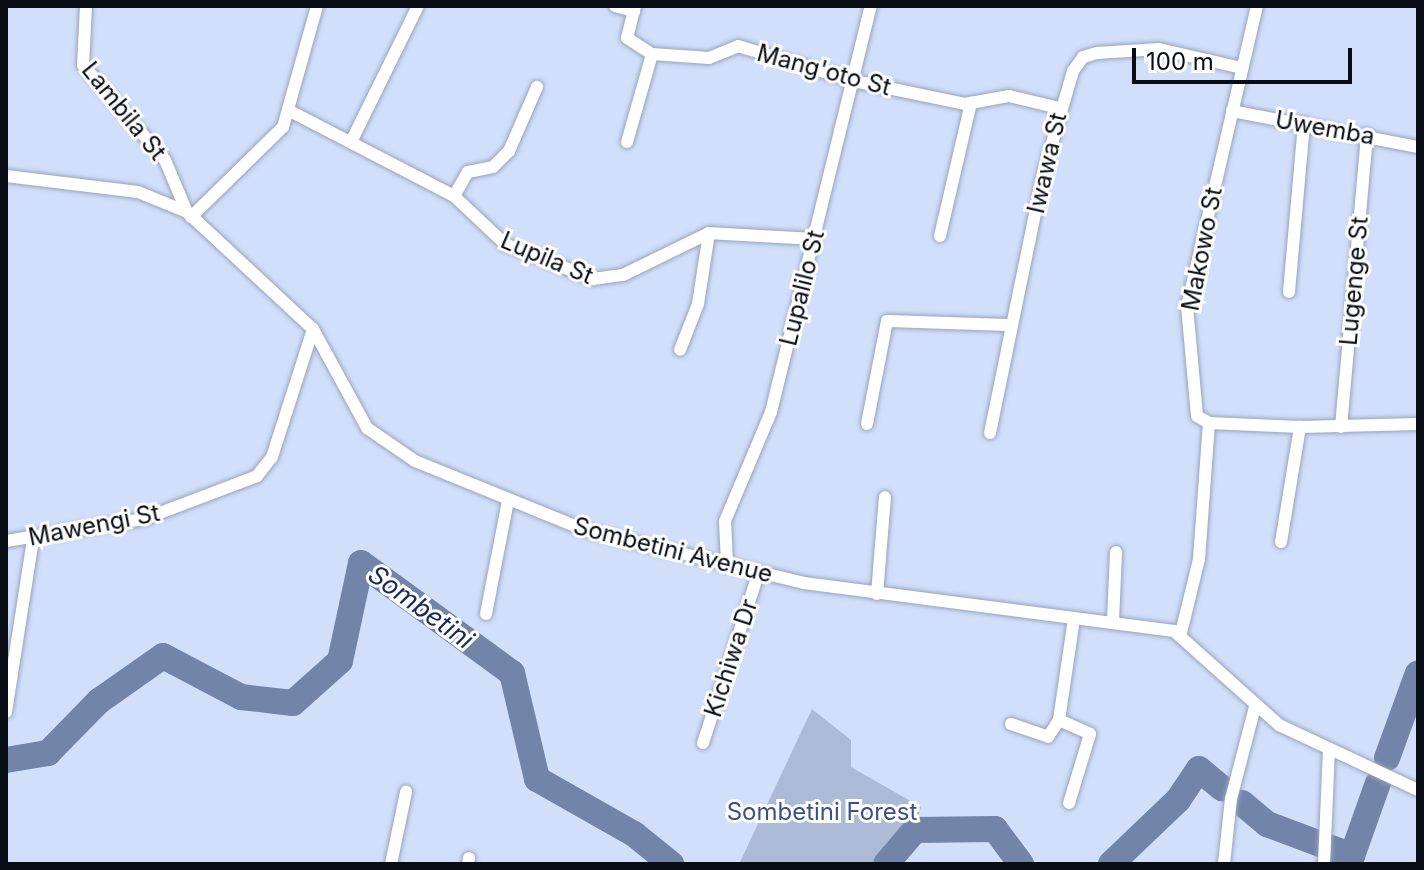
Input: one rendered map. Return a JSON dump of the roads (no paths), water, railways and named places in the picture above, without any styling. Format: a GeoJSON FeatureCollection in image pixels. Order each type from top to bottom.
{"type":"FeatureCollection","features":[{"type":"Feature","properties":{"kind":"street","name":"Lambila St"},"geometry":{"type":"LineString","coordinates":[[86,6],[83,65],[165,160],[189,215]]}},
{"type":"Feature","properties":{"kind":"street"},"geometry":{"type":"LineString","coordinates":[[189,215],[275,138],[290,111],[317,6]]}},
{"type":"Feature","properties":{"kind":"street"},"geometry":{"type":"LineString","coordinates":[[351,142],[418,6]]}},
{"type":"Feature","properties":{"kind":"street"},"geometry":{"type":"LineString","coordinates":[[615,6],[634,9],[629,42],[652,54],[627,142]]}},
{"type":"Feature","properties":{"kind":"street","name":"Lupalilo St"},"geometry":{"type":"LineString","coordinates":[[727,563],[725,521],[771,412],[871,6]]}},
{"type":"Feature","properties":{"kind":"street","name":"Makowo St"},"geometry":{"type":"LineString","coordinates":[[1209,423],[1197,416],[1187,306],[1257,6]]}},
{"type":"Feature","properties":{"kind":"street","name":"Mang'oto St"},"geometry":{"type":"LineString","coordinates":[[652,54],[709,58],[738,46],[854,81],[971,103],[1009,96],[1059,108]]}},
{"type":"Feature","properties":{"kind":"street","name":"Iwawa St"},"geometry":{"type":"LineString","coordinates":[[990,433],[1009,325],[1059,108],[1073,71],[1083,57],[1097,53],[1159,49],[1242,68]]}},
{"type":"Feature","properties":{"kind":"street"},"geometry":{"type":"LineString","coordinates":[[454,196],[468,172],[493,167],[509,151],[537,87]]}},
{"type":"Feature","properties":{"kind":"street"},"geometry":{"type":"LineString","coordinates":[[940,236],[971,103]]}},
{"type":"Feature","properties":{"kind":"street","name":"Lupila St"},"geometry":{"type":"LineString","coordinates":[[290,111],[454,196],[494,238],[602,281],[709,233]]}},
{"type":"Feature","properties":{"kind":"street","name":"Uwemba"},"geometry":{"type":"LineString","coordinates":[[1232,111],[1367,134],[1418,147]]}},
{"type":"Feature","properties":{"kind":"street"},"geometry":{"type":"LineString","coordinates":[[1289,292],[1304,123]]}},
{"type":"Feature","properties":{"kind":"street","name":"Lugenge St"},"geometry":{"type":"LineString","coordinates":[[1341,427],[1367,134]]}},
{"type":"Feature","properties":{"kind":"street","name":"Sombetini Avenue"},"geometry":{"type":"LineString","coordinates":[[6,176],[138,192],[189,215],[313,329],[367,428],[407,457],[508,501],[585,530],[759,572],[877,594],[1074,619],[1113,621],[1181,633]]}},
{"type":"Feature","properties":{"kind":"street"},"geometry":{"type":"LineString","coordinates":[[680,350],[698,304],[709,233],[813,239]]}},
{"type":"Feature","properties":{"kind":"street"},"geometry":{"type":"LineString","coordinates":[[867,424],[887,321],[1009,325]]}},
{"type":"Feature","properties":{"kind":"street","name":"Mawengi St"},"geometry":{"type":"LineString","coordinates":[[6,541],[144,519],[257,476],[272,457],[313,329]]}},
{"type":"Feature","properties":{"kind":"street"},"geometry":{"type":"LineString","coordinates":[[1418,422],[1341,427],[1209,423],[1199,559],[1181,633],[1255,707],[1329,749],[1418,790]]}},
{"type":"Feature","properties":{"kind":"street"},"geometry":{"type":"LineString","coordinates":[[1281,542],[1300,427]]}},
{"type":"Feature","properties":{"kind":"street"},"geometry":{"type":"LineString","coordinates":[[877,594],[885,497]]}},
{"type":"Feature","properties":{"kind":"street"},"geometry":{"type":"LineString","coordinates":[[486,614],[508,501]]}},
{"type":"Feature","properties":{"kind":"street"},"geometry":{"type":"LineString","coordinates":[[6,712],[33,539]]}},
{"type":"Feature","properties":{"kind":"street"},"geometry":{"type":"LineString","coordinates":[[1113,621],[1116,552]]}},
{"type":"Feature","properties":{"kind":"street","name":"Kichiwa Dr"},"geometry":{"type":"LineString","coordinates":[[703,743],[759,572]]}},
{"type":"Feature","properties":{"kind":"street"},"geometry":{"type":"LineString","coordinates":[[1011,724],[1048,737],[1059,720],[1074,619]]}},
{"type":"Feature","properties":{"kind":"street"},"geometry":{"type":"LineString","coordinates":[[1224,864],[1231,799],[1255,707]]}},
{"type":"Feature","properties":{"kind":"street"},"geometry":{"type":"LineString","coordinates":[[1059,720],[1090,734],[1069,803]]}},
{"type":"Feature","properties":{"kind":"street"},"geometry":{"type":"LineString","coordinates":[[1324,864],[1329,749]]}},
{"type":"Feature","properties":{"kind":"street"},"geometry":{"type":"LineString","coordinates":[[391,864],[406,792]]}},
{"type":"Feature","properties":{"kind":"waterway","name":"Sombetini"},"geometry":{"type":"LineString","coordinates":[[6,760],[48,753],[99,701],[163,656],[241,697],[293,703],[340,661],[361,563],[512,673],[537,779],[634,834],[671,864]]}},
{"type":"Feature","properties":{"kind":"waterway","name":"Sombetini"},"geometry":{"type":"LineString","coordinates":[[1387,758],[1418,673]]}},
{"type":"Feature","properties":{"kind":"waterway","name":"Sombetini"},"geometry":{"type":"LineString","coordinates":[[1111,864],[1178,800],[1199,769],[1222,788]]}},
{"type":"Feature","properties":{"kind":"waterway","name":"Sombetini"},"geometry":{"type":"LineString","coordinates":[[1242,803],[1267,824],[1352,856],[1378,783]]}},
{"type":"Feature","properties":{"kind":"waterway","name":"Sombetini"},"geometry":{"type":"LineString","coordinates":[[886,864],[915,830],[995,829],[1021,864]]}},
{"type":"Feature","properties":{"kind":"park label","name":"Sombetini Forest"},"geometry":{"type":"Point","coordinates":[822,812]}}]}
